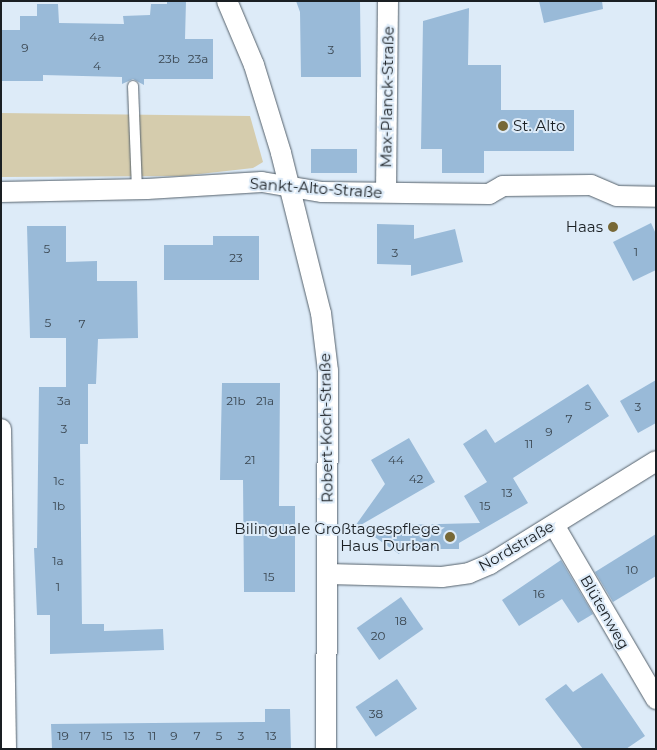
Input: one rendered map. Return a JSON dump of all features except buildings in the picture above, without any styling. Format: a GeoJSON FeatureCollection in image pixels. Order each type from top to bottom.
{"type":"FeatureCollection","features":[{"type":"Feature","properties":{"kind":"street","name":"Robert-Koch-Straße"},"geometry":{"type":"LineString","coordinates":[[227,1],[254,65],[290,185],[321,314],[328,371],[326,749]]}},
{"type":"Feature","properties":{"kind":"street","name":"Max-Planck-Straße"},"geometry":{"type":"LineString","coordinates":[[386,192],[388,1]]}},
{"type":"Feature","properties":{"kind":"street","name":"Sankt-Alto-Straße"},"geometry":{"type":"LineString","coordinates":[[1,192],[137,189],[262,182],[290,185],[322,192],[489,194],[503,186],[591,185],[617,196],[656,197]]}},
{"type":"Feature","properties":{"kind":"street"},"geometry":{"type":"LineString","coordinates":[[1,429],[6,749]]}},
{"type":"Feature","properties":{"kind":"street","name":"Nordstraße"},"geometry":{"type":"LineString","coordinates":[[328,574],[442,577],[469,572],[490,564],[656,461]]}},
{"type":"Feature","properties":{"kind":"street","name":"Blütenweg"},"geometry":{"type":"LineString","coordinates":[[554,524],[656,699]]}},
{"type":"Feature","properties":{"kind":"lane"},"geometry":{"type":"LineString","coordinates":[[133,86],[137,189]]}},
{"type":"Feature","properties":{"kind":"shaded area"},"geometry":{"type":"Polygon","coordinates":[[[1,113],[250,116],[263,162],[253,168],[182,176],[1,177],[1,113]]]}},
{"type":"Feature","properties":{"kind":"place","name":"St. Alto"},"geometry":{"type":"Point","coordinates":[503,126]}},
{"type":"Feature","properties":{"kind":"place","name":"Haas"},"geometry":{"type":"Point","coordinates":[613,227]}},
{"type":"Feature","properties":{"kind":"place","name":"Bilinguale Großtagespflege Haus Durban"},"geometry":{"type":"Point","coordinates":[450,537]}}]}
